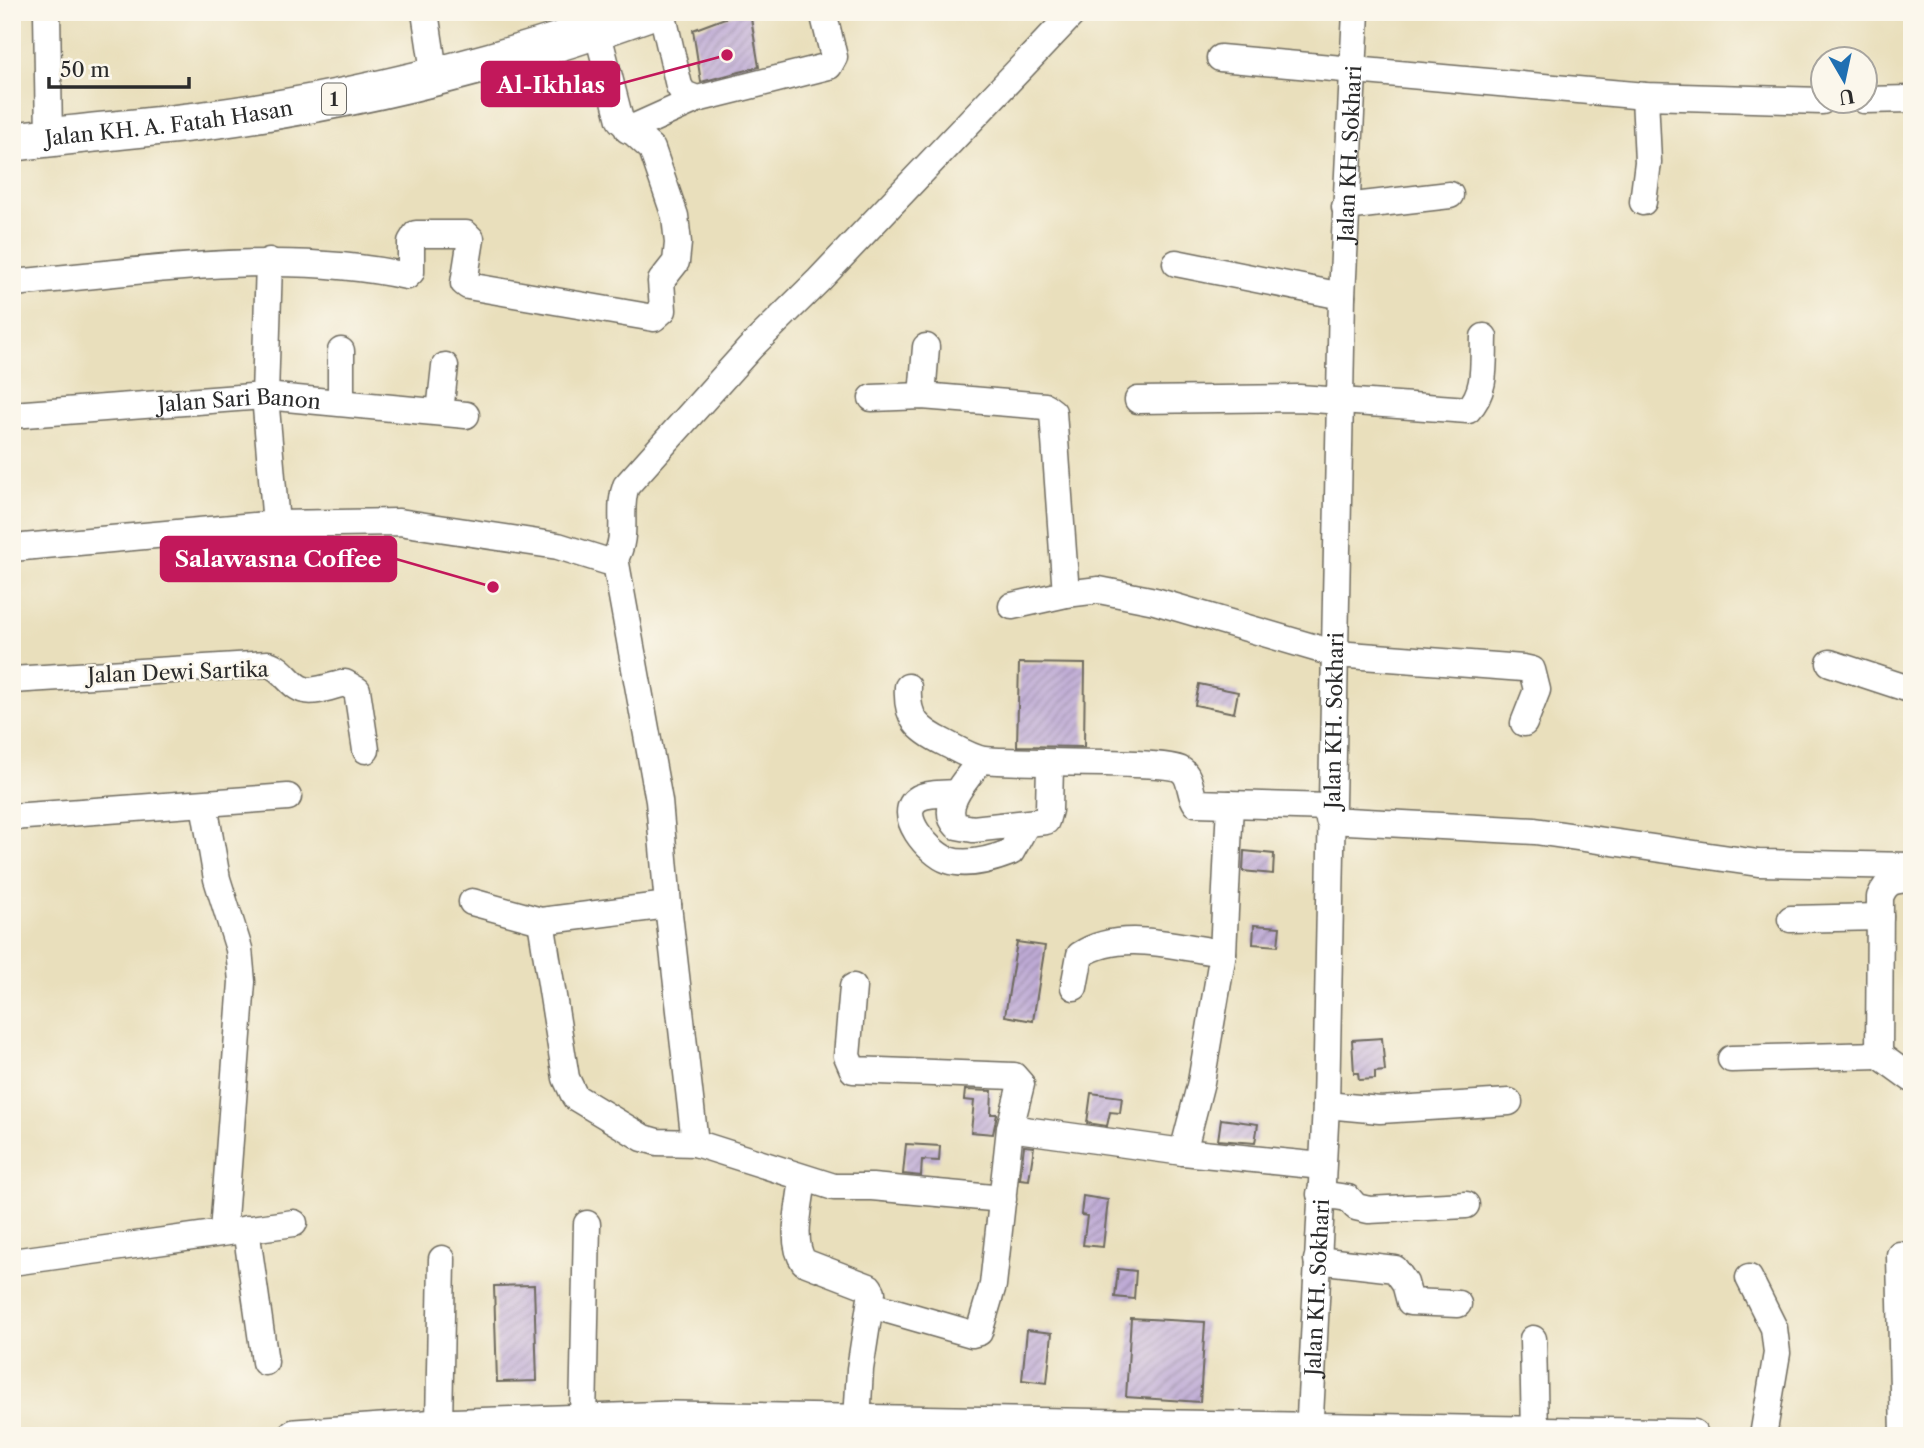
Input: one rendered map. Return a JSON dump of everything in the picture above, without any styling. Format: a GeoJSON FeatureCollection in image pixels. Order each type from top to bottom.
{"type":"FeatureCollection","features":[{"type":"Feature","properties":{"kind":"highway","name":"Jalan KH. A. Fatah Hasan"},"geometry":{"type":"LineString","coordinates":[[12,142],[208,120],[339,98],[435,78],[597,30],[647,12]]}},
{"type":"Feature","properties":{"kind":"main road"},"geometry":{"type":"LineString","coordinates":[[295,1436],[583,1420],[672,1427],[858,1422],[1309,1433],[1692,1436]]}},
{"type":"Feature","properties":{"kind":"street"},"geometry":{"type":"LineString","coordinates":[[47,12],[49,137]]}},
{"type":"Feature","properties":{"kind":"street"},"geometry":{"type":"LineString","coordinates":[[425,12],[435,78]]}},
{"type":"Feature","properties":{"kind":"street"},"geometry":{"type":"LineString","coordinates":[[662,12],[679,86],[684,94],[697,99]]}},
{"type":"Feature","properties":{"kind":"street"},"geometry":{"type":"LineString","coordinates":[[628,131],[697,99],[829,66],[834,57],[823,12]]}},
{"type":"Feature","properties":{"kind":"street"},"geometry":{"type":"LineString","coordinates":[[695,1143],[659,801],[615,558],[622,541],[622,502],[626,486],[776,320],[828,270],[1074,12]]}},
{"type":"Feature","properties":{"kind":"street","name":"Jalan KH. Sokhari"},"geometry":{"type":"LineString","coordinates":[[1309,1433],[1326,1105],[1329,813],[1336,654],[1339,399],[1345,207],[1356,12]]}},
{"type":"Feature","properties":{"kind":"street"},"geometry":{"type":"LineString","coordinates":[[12,283],[269,261],[358,265],[407,276],[411,272],[411,242],[416,234],[467,234],[471,239],[464,283],[468,286],[654,318],[663,310],[661,281],[676,262],[678,243],[675,216],[652,149],[628,131],[620,120],[597,30]]}},
{"type":"Feature","properties":{"kind":"street"},"geometry":{"type":"LineString","coordinates":[[1220,58],[1645,96],[1808,101]]}},
{"type":"Feature","properties":{"kind":"street"},"geometry":{"type":"LineString","coordinates":[[1643,202],[1648,162],[1645,96]]}},
{"type":"Feature","properties":{"kind":"street"},"geometry":{"type":"LineString","coordinates":[[1878,100],[1912,99]]}},
{"type":"Feature","properties":{"kind":"street"},"geometry":{"type":"LineString","coordinates":[[1345,207],[1450,195]]}},
{"type":"Feature","properties":{"kind":"street"},"geometry":{"type":"LineString","coordinates":[[269,261],[265,396],[276,524]]}},
{"type":"Feature","properties":{"kind":"street"},"geometry":{"type":"LineString","coordinates":[[1175,263],[1342,296]]}},
{"type":"Feature","properties":{"kind":"street"},"geometry":{"type":"LineString","coordinates":[[1138,400],[1339,399],[1468,410],[1478,400],[1481,390],[1484,337]]}},
{"type":"Feature","properties":{"kind":"street"},"geometry":{"type":"LineString","coordinates":[[922,396],[926,347]]}},
{"type":"Feature","properties":{"kind":"street"},"geometry":{"type":"LineString","coordinates":[[341,351],[341,401]]}},
{"type":"Feature","properties":{"kind":"street"},"geometry":{"type":"LineString","coordinates":[[440,412],[445,366]]}},
{"type":"Feature","properties":{"kind":"street","name":"Jalan Sari Banon"},"geometry":{"type":"LineString","coordinates":[[12,415],[265,396],[341,401],[466,415]]}},
{"type":"Feature","properties":{"kind":"street"},"geometry":{"type":"LineString","coordinates":[[872,398],[922,396],[1045,406],[1053,412],[1066,594]]}},
{"type":"Feature","properties":{"kind":"street"},"geometry":{"type":"LineString","coordinates":[[12,548],[276,524],[399,522],[558,546],[606,561],[615,558]]}},
{"type":"Feature","properties":{"kind":"street"},"geometry":{"type":"LineString","coordinates":[[1012,606],[1099,590],[1155,601],[1336,654],[1532,670],[1537,690],[1524,723]]}},
{"type":"Feature","properties":{"kind":"street"},"geometry":{"type":"LineString","coordinates":[[1830,663],[1912,690]]}},
{"type":"Feature","properties":{"kind":"street","name":"Jalan Dewi Sartika"},"geometry":{"type":"LineString","coordinates":[[12,680],[268,664],[280,669],[301,689],[308,691],[345,683],[357,690],[366,750]]}},
{"type":"Feature","properties":{"kind":"street"},"geometry":{"type":"LineString","coordinates":[[908,687],[907,706],[913,722],[925,733],[981,760],[1162,765],[1181,770],[1189,780],[1191,797],[1196,803],[1535,831],[1589,841],[1758,863],[1912,866]]}},
{"type":"Feature","properties":{"kind":"street"},"geometry":{"type":"LineString","coordinates":[[981,760],[956,793],[951,815],[957,826],[973,829],[1046,821],[1049,810],[1050,764]]}},
{"type":"Feature","properties":{"kind":"street"},"geometry":{"type":"LineString","coordinates":[[956,793],[918,798],[912,806],[912,817],[919,838],[946,860],[976,861],[1011,852],[1026,825]]}},
{"type":"Feature","properties":{"kind":"street"},"geometry":{"type":"LineString","coordinates":[[12,817],[288,797]]}},
{"type":"Feature","properties":{"kind":"street"},"geometry":{"type":"LineString","coordinates":[[204,804],[217,879],[239,949],[242,982],[235,1230],[265,1362]]}},
{"type":"Feature","properties":{"kind":"street"},"geometry":{"type":"LineString","coordinates":[[1184,1152],[1202,1082],[1223,953],[1230,804]]}},
{"type":"Feature","properties":{"kind":"street"},"geometry":{"type":"LineString","coordinates":[[1879,1055],[1880,897],[1885,885],[1893,880],[1912,879]]}},
{"type":"Feature","properties":{"kind":"street"},"geometry":{"type":"LineString","coordinates":[[472,902],[541,921],[668,905]]}},
{"type":"Feature","properties":{"kind":"street"},"geometry":{"type":"LineString","coordinates":[[1791,919],[1880,917]]}},
{"type":"Feature","properties":{"kind":"street"},"geometry":{"type":"LineString","coordinates":[[541,921],[566,1079],[575,1097],[643,1138],[657,1142],[695,1143],[803,1178],[849,1189],[872,1187],[1003,1199]]}},
{"type":"Feature","properties":{"kind":"street"},"geometry":{"type":"LineString","coordinates":[[1074,987],[1080,955],[1096,944],[1118,940],[1223,953]]}},
{"type":"Feature","properties":{"kind":"street"},"geometry":{"type":"LineString","coordinates":[[853,987],[847,1056],[853,1070],[1014,1076],[1021,1089],[1010,1128],[993,1285],[979,1332],[972,1334],[871,1305]]}},
{"type":"Feature","properties":{"kind":"street"},"geometry":{"type":"LineString","coordinates":[[1731,1059],[1879,1055],[1912,1079]]}},
{"type":"Feature","properties":{"kind":"street"},"geometry":{"type":"LineString","coordinates":[[1326,1105],[1380,1110],[1509,1102]]}},
{"type":"Feature","properties":{"kind":"street"},"geometry":{"type":"LineString","coordinates":[[1010,1128],[1184,1152],[1322,1166]]}},
{"type":"Feature","properties":{"kind":"street"},"geometry":{"type":"LineString","coordinates":[[803,1178],[797,1242],[800,1256],[804,1262],[869,1287],[872,1292],[860,1369],[858,1422]]}},
{"type":"Feature","properties":{"kind":"street"},"geometry":{"type":"LineString","coordinates":[[1320,1194],[1348,1198],[1356,1207],[1369,1210],[1466,1205]]}},
{"type":"Feature","properties":{"kind":"street"},"geometry":{"type":"LineString","coordinates":[[12,1262],[294,1223]]}},
{"type":"Feature","properties":{"kind":"street"},"geometry":{"type":"LineString","coordinates":[[583,1420],[586,1224]]}},
{"type":"Feature","properties":{"kind":"street"},"geometry":{"type":"LineString","coordinates":[[1900,1255],[1904,1436]]}},
{"type":"Feature","properties":{"kind":"street"},"geometry":{"type":"LineString","coordinates":[[439,1426],[442,1259]]}},
{"type":"Feature","properties":{"kind":"street"},"geometry":{"type":"LineString","coordinates":[[1317,1259],[1388,1267],[1400,1276],[1410,1302],[1458,1304]]}},
{"type":"Feature","properties":{"kind":"street"},"geometry":{"type":"LineString","coordinates":[[1749,1278],[1774,1328],[1777,1353],[1763,1436]]}},
{"type":"Feature","properties":{"kind":"street"},"geometry":{"type":"LineString","coordinates":[[1533,1339],[1535,1433]]}},
{"type":"Feature","properties":{"kind":"building"},"geometry":{"type":"Polygon","coordinates":[[[741,12],[750,12],[759,67],[701,82],[693,30],[741,12]]]}},
{"type":"Feature","properties":{"kind":"building"},"geometry":{"type":"Polygon","coordinates":[[[1019,663],[1085,664],[1084,747],[1017,746],[1019,663]]]}},
{"type":"Feature","properties":{"kind":"building"},"geometry":{"type":"Polygon","coordinates":[[[1199,684],[1238,692],[1234,713],[1195,705],[1199,684]]]}},
{"type":"Feature","properties":{"kind":"building"},"geometry":{"type":"Polygon","coordinates":[[[1244,851],[1274,854],[1273,874],[1243,871],[1244,851]]]}},
{"type":"Feature","properties":{"kind":"building"},"geometry":{"type":"Polygon","coordinates":[[[1254,925],[1280,927],[1278,946],[1253,944],[1254,925]]]}},
{"type":"Feature","properties":{"kind":"building"},"geometry":{"type":"Polygon","coordinates":[[[1017,942],[1045,946],[1033,1021],[1005,1016],[1017,942]]]}},
{"type":"Feature","properties":{"kind":"building"},"geometry":{"type":"Polygon","coordinates":[[[1382,1038],[1385,1071],[1375,1072],[1375,1079],[1359,1080],[1358,1073],[1354,1073],[1352,1040],[1382,1038]]]}},
{"type":"Feature","properties":{"kind":"building"},"geometry":{"type":"Polygon","coordinates":[[[965,1090],[992,1091],[991,1114],[997,1114],[993,1134],[971,1132],[974,1101],[964,1100],[965,1090]]]}},
{"type":"Feature","properties":{"kind":"building"},"geometry":{"type":"Polygon","coordinates":[[[1091,1093],[1122,1097],[1120,1113],[1110,1112],[1107,1126],[1087,1123],[1091,1093]]]}},
{"type":"Feature","properties":{"kind":"building"},"geometry":{"type":"Polygon","coordinates":[[[1221,1119],[1258,1124],[1255,1143],[1218,1140],[1221,1119]]]}},
{"type":"Feature","properties":{"kind":"building"},"geometry":{"type":"Polygon","coordinates":[[[906,1144],[940,1146],[939,1161],[922,1160],[921,1176],[903,1174],[906,1144]]]}},
{"type":"Feature","properties":{"kind":"building"},"geometry":{"type":"Polygon","coordinates":[[[1024,1146],[1034,1147],[1029,1180],[1020,1179],[1024,1146]]]}},
{"type":"Feature","properties":{"kind":"building"},"geometry":{"type":"Polygon","coordinates":[[[1083,1196],[1108,1200],[1103,1247],[1083,1245],[1087,1216],[1081,1215],[1083,1196]]]}},
{"type":"Feature","properties":{"kind":"building"},"geometry":{"type":"Polygon","coordinates":[[[1118,1269],[1136,1271],[1134,1299],[1115,1297],[1118,1269]]]}},
{"type":"Feature","properties":{"kind":"building"},"geometry":{"type":"Polygon","coordinates":[[[534,1285],[537,1381],[497,1382],[494,1286],[534,1285]]]}},
{"type":"Feature","properties":{"kind":"building"},"geometry":{"type":"Polygon","coordinates":[[[1131,1318],[1205,1322],[1200,1402],[1126,1397],[1131,1318]]]}},
{"type":"Feature","properties":{"kind":"building"},"geometry":{"type":"Polygon","coordinates":[[[1027,1330],[1052,1333],[1047,1383],[1022,1380],[1027,1330]]]}},
{"type":"Feature","properties":{"kind":"place","name":"Al-Ikhlas"},"geometry":{"type":"Point","coordinates":[727,55]}},
{"type":"Feature","properties":{"kind":"place","name":"Salawasna Coffee"},"geometry":{"type":"Point","coordinates":[493,587]}}]}
